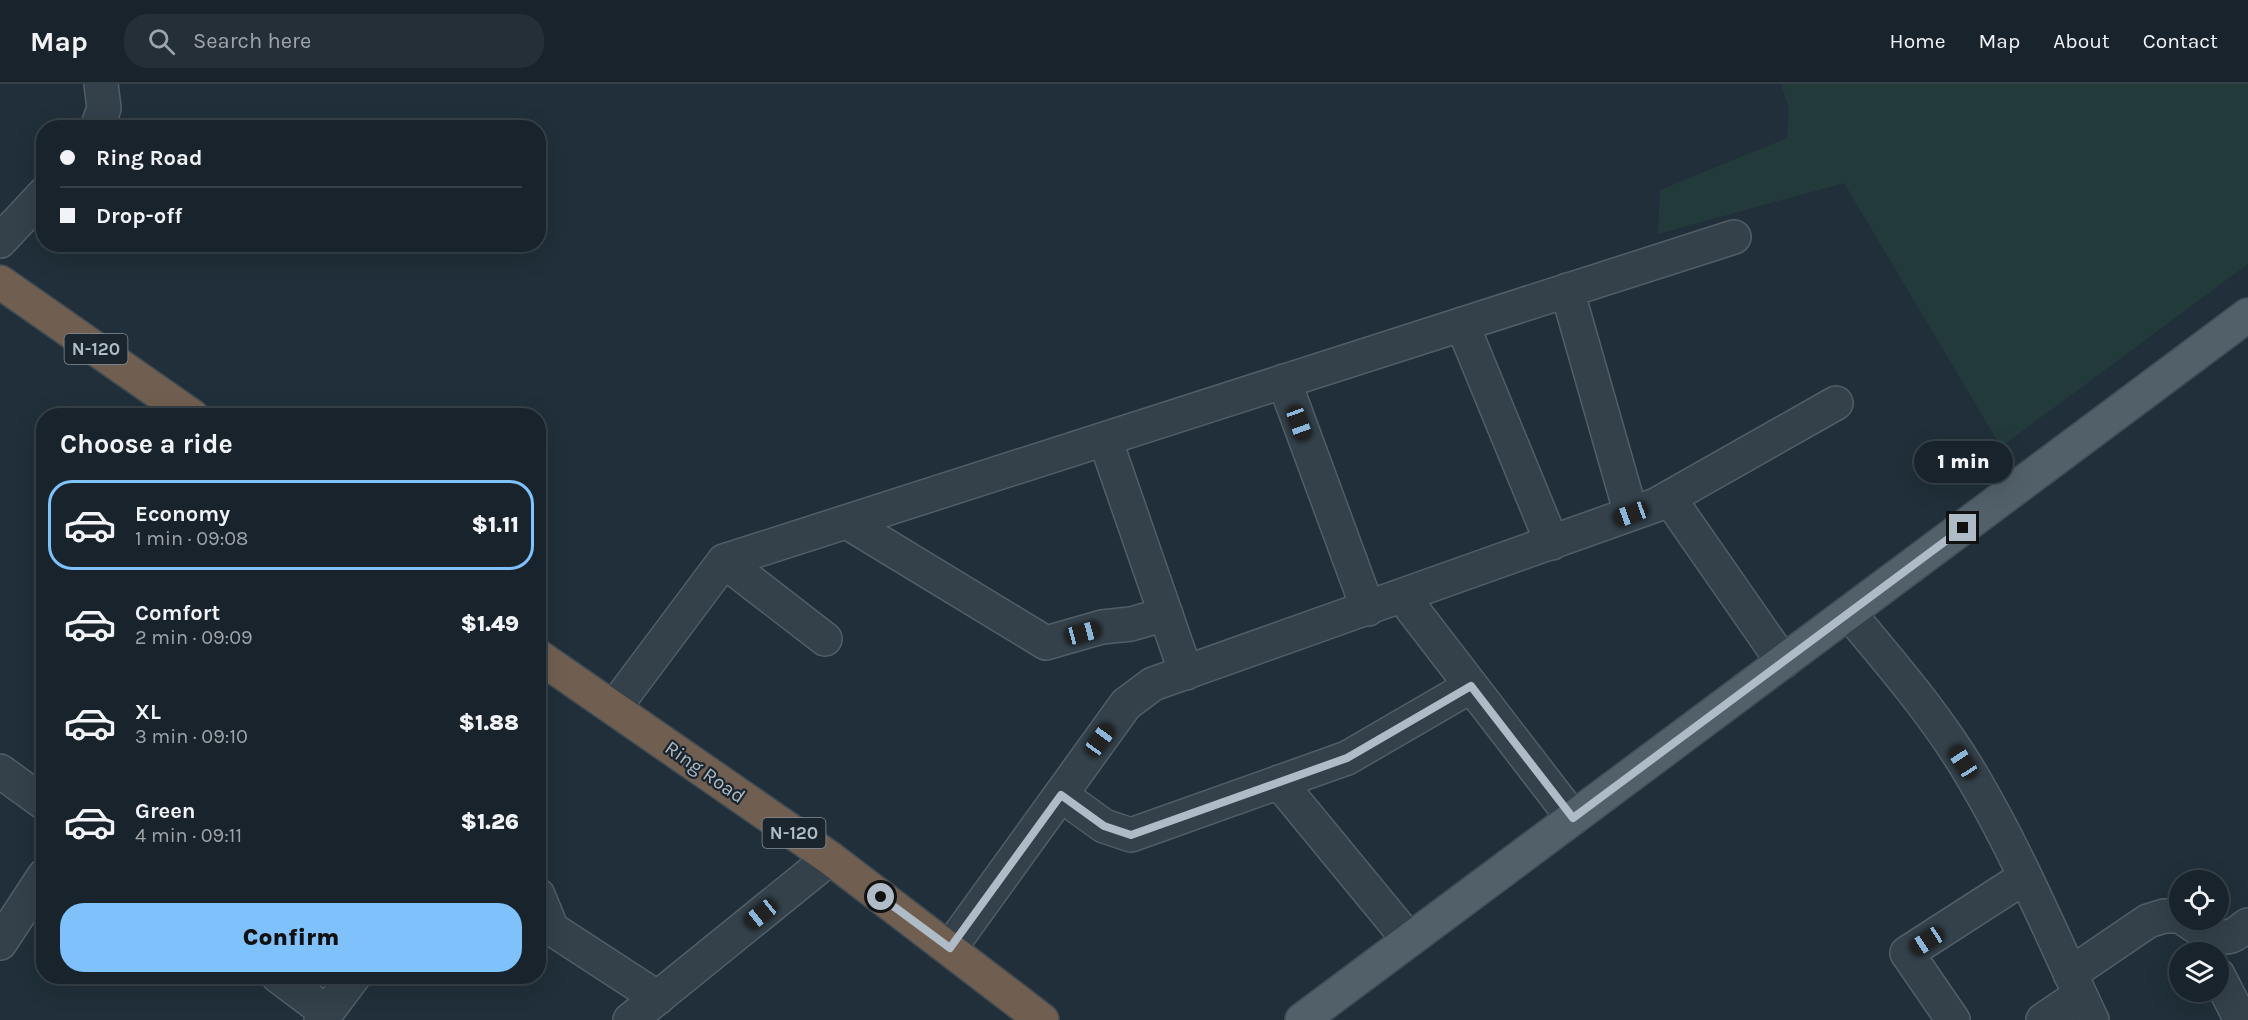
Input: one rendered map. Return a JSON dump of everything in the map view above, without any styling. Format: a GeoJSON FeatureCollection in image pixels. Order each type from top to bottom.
{"type":"FeatureCollection","features":[{"type":"Feature","properties":{"kind":"highway","name":"N-120"},"geometry":{"type":"LineString","coordinates":[[0,283],[180,408]]}},
{"type":"Feature","properties":{"kind":"highway","name":"Ring Road"},"geometry":{"type":"LineString","coordinates":[[546,661],[830,858],[1042,1020]]}},
{"type":"Feature","properties":{"kind":"main road"},"geometry":{"type":"LineString","coordinates":[[1302,1020],[2248,315]]}},
{"type":"Feature","properties":{"kind":"street"},"geometry":{"type":"LineString","coordinates":[[100,120],[104,108],[101,84]]}},
{"type":"Feature","properties":{"kind":"street"},"geometry":{"type":"LineString","coordinates":[[0,241],[36,203]]}},
{"type":"Feature","properties":{"kind":"street"},"geometry":{"type":"LineString","coordinates":[[614,708],[724,561],[1734,237]]}},
{"type":"Feature","properties":{"kind":"street"},"geometry":{"type":"LineString","coordinates":[[1567,290],[1631,514]]}},
{"type":"Feature","properties":{"kind":"street"},"geometry":{"type":"LineString","coordinates":[[1461,324],[1552,543]]}},
{"type":"Feature","properties":{"kind":"street"},"geometry":{"type":"LineString","coordinates":[[1284,381],[1368,609]]}},
{"type":"Feature","properties":{"kind":"street"},"geometry":{"type":"LineString","coordinates":[[950,948],[1126,704],[1153,684],[1403,597],[1631,514],[1669,498],[1836,403]]}},
{"type":"Feature","properties":{"kind":"street"},"geometry":{"type":"LineString","coordinates":[[1105,439],[1186,673]]}},
{"type":"Feature","properties":{"kind":"street"},"geometry":{"type":"LineString","coordinates":[[1669,498],[1783,662]]}},
{"type":"Feature","properties":{"kind":"street"},"geometry":{"type":"LineString","coordinates":[[847,522],[1046,643],[1102,627],[1131,624],[1166,614]]}},
{"type":"Feature","properties":{"kind":"street"},"geometry":{"type":"LineString","coordinates":[[724,561],[825,639]]}},
{"type":"Feature","properties":{"kind":"street"},"geometry":{"type":"LineString","coordinates":[[1403,597],[1573,818]]}},
{"type":"Feature","properties":{"kind":"street"},"geometry":{"type":"LineString","coordinates":[[1849,612],[1927,706],[1976,781],[2025,877],[2081,996]]}},
{"type":"Feature","properties":{"kind":"street"},"geometry":{"type":"LineString","coordinates":[[1061,795],[1104,826],[1131,835],[1347,758],[1471,686]]}},
{"type":"Feature","properties":{"kind":"street"},"geometry":{"type":"LineString","coordinates":[[0,771],[36,797]]}},
{"type":"Feature","properties":{"kind":"street"},"geometry":{"type":"LineString","coordinates":[[1279,782],[1409,940]]}},
{"type":"Feature","properties":{"kind":"street"},"geometry":{"type":"LineString","coordinates":[[630,1020],[830,858]]}},
{"type":"Feature","properties":{"kind":"street"},"geometry":{"type":"LineString","coordinates":[[1953,1020],[1907,953],[2025,877]]}},
{"type":"Feature","properties":{"kind":"street"},"geometry":{"type":"LineString","coordinates":[[0,942],[36,888]]}},
{"type":"Feature","properties":{"kind":"street"},"geometry":{"type":"LineString","coordinates":[[546,914],[552,928],[658,998]]}},
{"type":"Feature","properties":{"kind":"street"},"geometry":{"type":"LineString","coordinates":[[2043,1020],[2081,996],[2148,921],[2164,916],[2169,918]]}},
{"type":"Feature","properties":{"kind":"street"},"geometry":{"type":"LineString","coordinates":[[2198,930],[2217,936],[2232,936],[2248,925]]}},
{"type":"Feature","properties":{"kind":"street"},"geometry":{"type":"LineString","coordinates":[[287,984],[323,1016],[348,984]]}},
{"type":"Feature","properties":{"kind":"street"},"geometry":{"type":"LineString","coordinates":[[2229,997],[2241,1020]]}},
{"type":"Feature","properties":{"kind":"green space"},"geometry":{"type":"Polygon","coordinates":[[[1781,84],[2248,84],[2248,264],[2001,447],[1844,183],[1658,234],[1660,190],[1787,138],[1789,108],[1781,84]]]}},
{"type":"Feature","properties":{"kind":"route"},"geometry":{"type":"LineString","coordinates":[[881,897],[950,948],[1061,795],[1104,826],[1131,835],[1347,758],[1471,686],[1573,818],[1963,528]]}}]}
